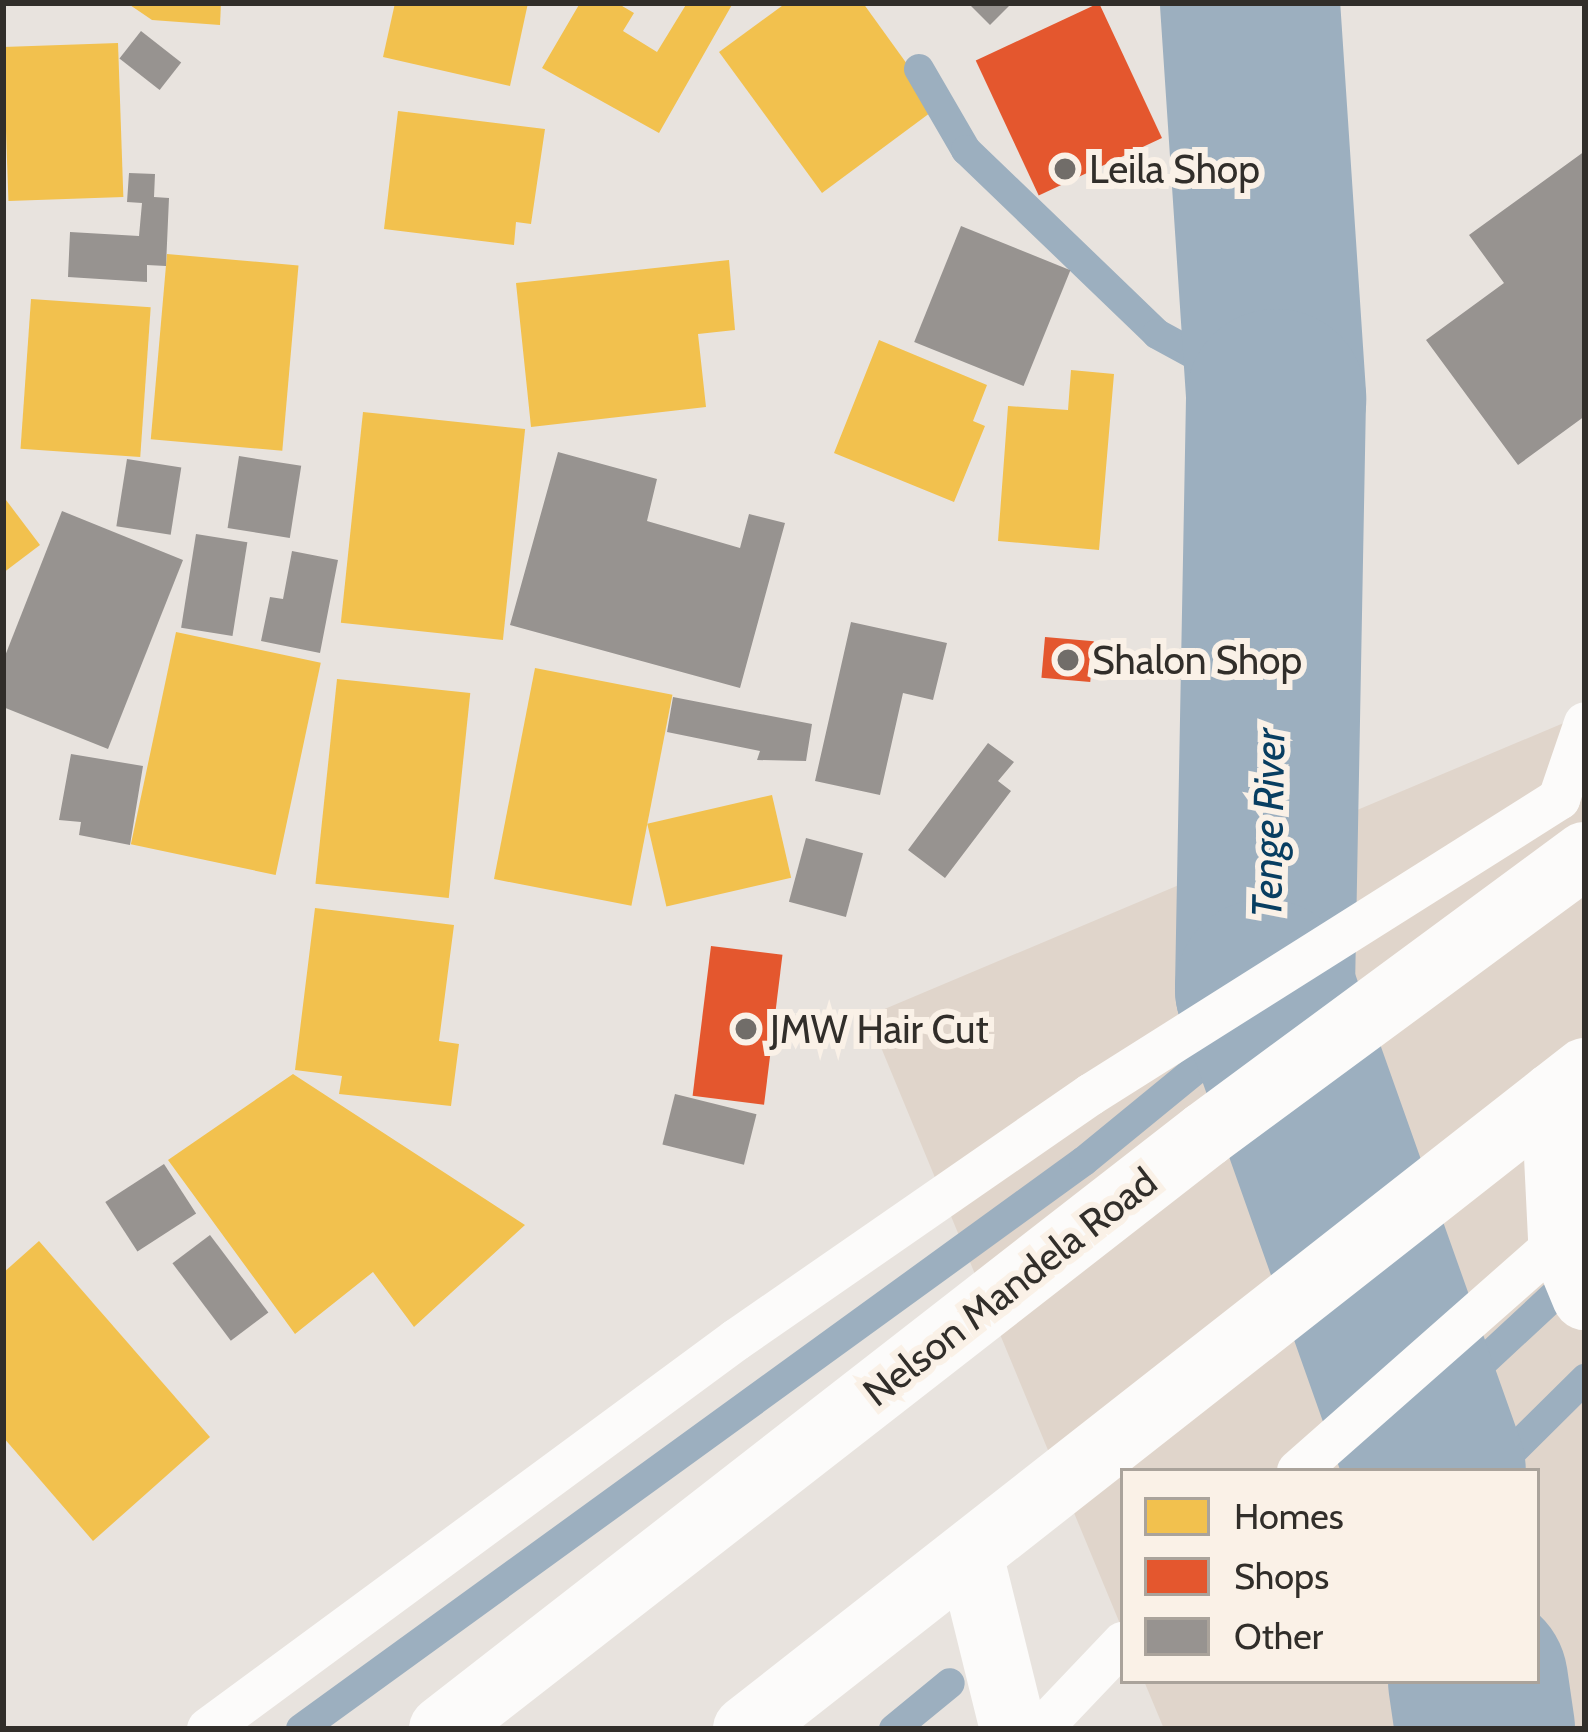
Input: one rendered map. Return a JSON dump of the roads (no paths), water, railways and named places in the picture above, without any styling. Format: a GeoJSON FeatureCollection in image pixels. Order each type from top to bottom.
{"type":"FeatureCollection","features":[{"type":"Feature","properties":{"kind":"main road","name":"Nelson Mandela Road"},"geometry":{"type":"LineString","coordinates":[[442,1729],[1205,1136],[1574,838]]}},
{"type":"Feature","properties":{"kind":"main road"},"geometry":{"type":"LineString","coordinates":[[1569,1083],[1573,1268]]}},
{"type":"Feature","properties":{"kind":"main road"},"geometry":{"type":"LineString","coordinates":[[746,1729],[1569,1083]]}},
{"type":"Feature","properties":{"kind":"main road"},"geometry":{"type":"LineString","coordinates":[[970,1555],[1013,1729]]}},
{"type":"Feature","properties":{"kind":"lane"},"geometry":{"type":"LineString","coordinates":[[208,1729],[736,1340],[1206,1019],[1574,838],[1585,723]]}},
{"type":"Feature","properties":{"kind":"lane"},"geometry":{"type":"LineString","coordinates":[[1302,1468],[1449,1342],[1573,1268]]}},
{"type":"Feature","properties":{"kind":"lane"},"geometry":{"type":"LineString","coordinates":[[1041,1729],[1120,1645]]}},
{"type":"Feature","properties":{"kind":"waterway","name":"Tenge River"},"geometry":{"type":"LineString","coordinates":[[1250,3],[1276,399],[1265,989],[1435,1468]]}},
{"type":"Feature","properties":{"kind":"waterway"},"geometry":{"type":"LineString","coordinates":[[919,69],[966,150],[1157,334],[1276,399]]}},
{"type":"Feature","properties":{"kind":"waterway"},"geometry":{"type":"LineString","coordinates":[[301,1729],[1084,1161],[1315,972]]}},
{"type":"Feature","properties":{"kind":"waterway"},"geometry":{"type":"LineString","coordinates":[[1415,1425],[1581,1271]]}},
{"type":"Feature","properties":{"kind":"waterway"},"geometry":{"type":"LineString","coordinates":[[1495,1468],[1585,1379]]}},
{"type":"Feature","properties":{"kind":"waterway"},"geometry":{"type":"LineString","coordinates":[[894,1729],[950,1683]]}},
{"type":"Feature","properties":{"kind":"waterway","name":"Tenge River"},"geometry":{"type":"LineString","coordinates":[[1478,1684],[1485,1729]]}},
{"type":"Feature","properties":{"kind":"place","name":"Leila Shop"},"geometry":{"type":"Point","coordinates":[1065,169]}},
{"type":"Feature","properties":{"kind":"place","name":"Shalon Shop"},"geometry":{"type":"Point","coordinates":[1068,660]}},
{"type":"Feature","properties":{"kind":"place","name":"JMW Hair Cut"},"geometry":{"type":"Point","coordinates":[746,1029]}}]}
